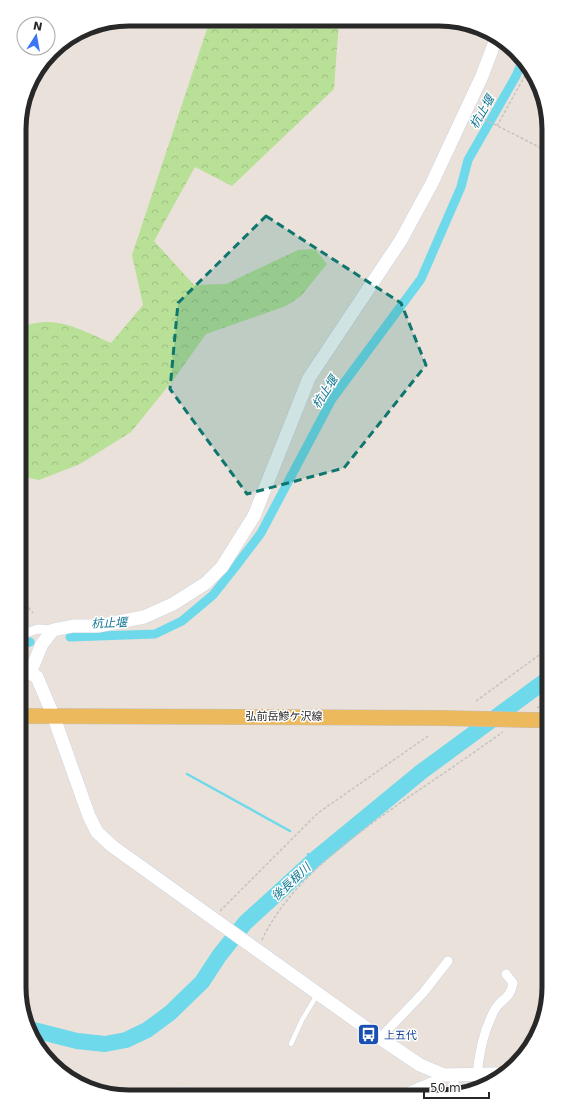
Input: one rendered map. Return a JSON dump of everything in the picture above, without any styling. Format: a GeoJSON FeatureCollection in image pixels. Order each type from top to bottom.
{"type":"FeatureCollection","features":[{"type":"Feature","properties":{"kind":"main road","name":"弘前岳鰺ケ沢線"},"geometry":{"type":"LineString","coordinates":[[26,716],[441,718],[532,714],[542,718]]}},
{"type":"Feature","properties":{"kind":"street"},"geometry":{"type":"LineString","coordinates":[[26,633],[38,629],[53,630],[72,626],[98,626],[144,617],[173,604],[206,583],[222,566],[254,516],[309,378],[401,240],[432,183],[482,76],[495,42]]}},
{"type":"Feature","properties":{"kind":"street"},"geometry":{"type":"LineString","coordinates":[[26,671],[42,644],[53,630]]}},
{"type":"Feature","properties":{"kind":"street"},"geometry":{"type":"LineString","coordinates":[[26,673],[37,677],[53,715],[63,747],[97,832],[112,846],[380,1038],[420,1064],[449,1075],[494,1074]]}},
{"type":"Feature","properties":{"kind":"street"},"geometry":{"type":"LineString","coordinates":[[380,1038],[423,993],[448,960]]}},
{"type":"Feature","properties":{"kind":"street"},"geometry":{"type":"LineString","coordinates":[[477,1074],[479,1054],[495,1009],[507,998],[512,989],[513,983],[506,974]]}},
{"type":"Feature","properties":{"kind":"street"},"geometry":{"type":"LineString","coordinates":[[412,1090],[449,1075]]}},
{"type":"Feature","properties":{"kind":"street"},"geometry":{"type":"LineString","coordinates":[[449,1075],[454,1089]]}},
{"type":"Feature","properties":{"kind":"lane"},"geometry":{"type":"LineString","coordinates":[[291,1044],[302,1020],[318,994]]}},
{"type":"Feature","properties":{"kind":"path"},"geometry":{"type":"LineString","coordinates":[[497,126],[526,74]]}},
{"type":"Feature","properties":{"kind":"path"},"geometry":{"type":"LineString","coordinates":[[472,113],[542,148]]}},
{"type":"Feature","properties":{"kind":"path"},"geometry":{"type":"LineString","coordinates":[[26,604],[33,613]]}},
{"type":"Feature","properties":{"kind":"path"},"geometry":{"type":"LineString","coordinates":[[476,701],[542,653]]}},
{"type":"Feature","properties":{"kind":"path"},"geometry":{"type":"LineString","coordinates":[[532,714],[542,706]]}},
{"type":"Feature","properties":{"kind":"path"},"geometry":{"type":"LineString","coordinates":[[256,950],[278,911],[328,859],[380,818],[503,732]]}},
{"type":"Feature","properties":{"kind":"path"},"geometry":{"type":"LineString","coordinates":[[213,918],[318,813],[428,736]]}},
{"type":"Feature","properties":{"kind":"highlighted area"},"geometry":{"type":"Polygon","coordinates":[[[266,216],[401,303],[426,365],[344,468],[247,494],[170,389],[178,303],[266,216]]]}},
{"type":"Feature","properties":{"kind":"green space"},"geometry":{"type":"Polygon","coordinates":[[[208,26],[339,26],[334,89],[232,186],[195,167],[154,241],[194,285],[226,284],[298,250],[315,249],[327,264],[301,296],[286,306],[206,334],[174,379],[131,432],[80,464],[39,480],[26,477],[26,326],[48,322],[59,323],[80,329],[111,343],[143,305],[132,255],[208,26]]]}},
{"type":"Feature","properties":{"kind":"waterway","name":"杭止堰"},"geometry":{"type":"LineString","coordinates":[[70,637],[155,634],[182,621],[213,595],[236,566],[261,533],[332,399],[421,279],[461,187],[468,160],[520,66]]}},
{"type":"Feature","properties":{"kind":"waterway","name":"杭止堰"},"geometry":{"type":"LineString","coordinates":[[26,643],[30,642]]}},
{"type":"Feature","properties":{"kind":"waterway","name":"後長根川"},"geometry":{"type":"LineString","coordinates":[[36,1031],[77,1041],[105,1044],[126,1040],[147,1030],[170,1013],[202,982],[219,956],[245,923],[314,860],[421,772],[542,683]]}},
{"type":"Feature","properties":{"kind":"waterway"},"geometry":{"type":"LineString","coordinates":[[187,774],[290,831]]}},
{"type":"Feature","properties":{"kind":"waterway"},"geometry":{"type":"LineString","coordinates":[[308,854],[314,860]]}},
{"type":"Feature","properties":{"kind":"place","name":"上五代"},"geometry":{"type":"Point","coordinates":[368,1035]}}]}
